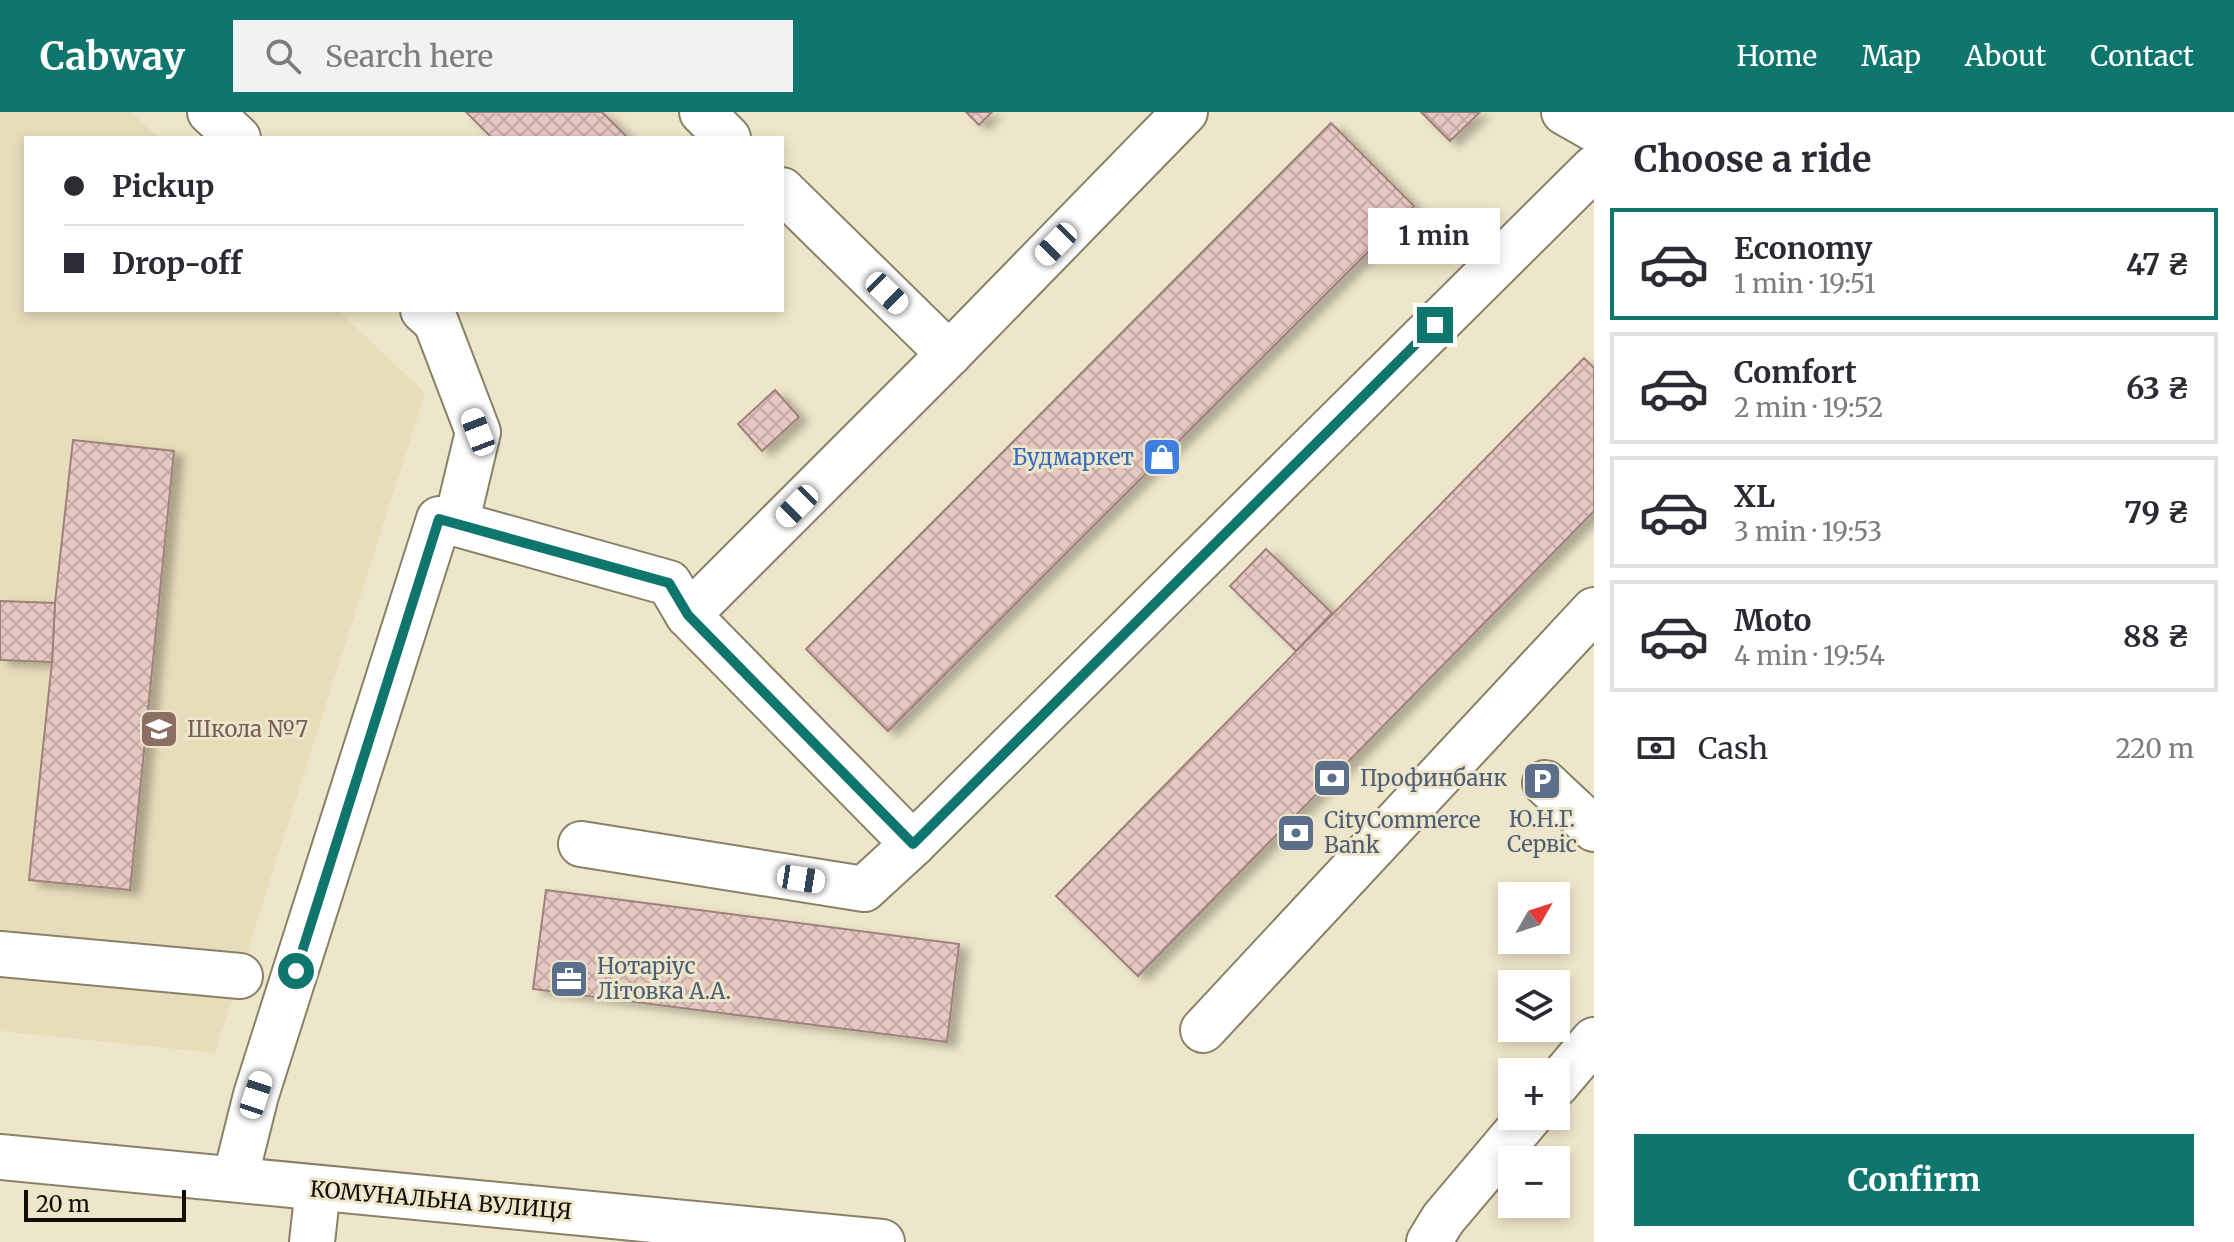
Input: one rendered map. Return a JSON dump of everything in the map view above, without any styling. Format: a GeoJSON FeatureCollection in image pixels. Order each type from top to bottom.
{"type":"FeatureCollection","features":[{"type":"Feature","properties":{"kind":"street"},"geometry":{"type":"LineString","coordinates":[[210,112],[236,136]]}},
{"type":"Feature","properties":{"kind":"street"},"geometry":{"type":"LineString","coordinates":[[702,112],[726,136]]}},
{"type":"Feature","properties":{"kind":"street"},"geometry":{"type":"LineString","coordinates":[[688,615],[1185,112]]}},
{"type":"Feature","properties":{"kind":"street"},"geometry":{"type":"LineString","coordinates":[[1564,112],[1594,129]]}},
{"type":"Feature","properties":{"kind":"street"},"geometry":{"type":"LineString","coordinates":[[581,844],[864,889],[913,844],[1594,168]]}},
{"type":"Feature","properties":{"kind":"street"},"geometry":{"type":"LineString","coordinates":[[784,192],[949,354]]}},
{"type":"Feature","properties":{"kind":"street"},"geometry":{"type":"LineString","coordinates":[[425,312],[436,322],[478,432],[456,524]]}},
{"type":"Feature","properties":{"kind":"street"},"geometry":{"type":"LineString","coordinates":[[235,1179],[256,1095],[439,519],[669,583],[688,615],[913,844]]}},
{"type":"Feature","properties":{"kind":"street"},"geometry":{"type":"LineString","coordinates":[[1203,1030],[1594,610]]}},
{"type":"Feature","properties":{"kind":"street"},"geometry":{"type":"LineString","coordinates":[[1545,783],[1594,829]]}},
{"type":"Feature","properties":{"kind":"street"},"geometry":{"type":"LineString","coordinates":[[0,954],[240,976]]}},
{"type":"Feature","properties":{"kind":"street"},"geometry":{"type":"LineString","coordinates":[[1570,1068],[1594,1040]]}},
{"type":"Feature","properties":{"kind":"street"},"geometry":{"type":"LineString","coordinates":[[1429,1242],[1443,1219],[1518,1130]]}},
{"type":"Feature","properties":{"kind":"street","name":"КОМУНАЛЬНА ВУЛИЦЯ"},"geometry":{"type":"LineString","coordinates":[[0,1157],[882,1242]]}},
{"type":"Feature","properties":{"kind":"street"},"geometry":{"type":"LineString","coordinates":[[312,1242],[318,1188]]}},
{"type":"Feature","properties":{"kind":"shaded area","name":"Школа №7"},"geometry":{"type":"Polygon","coordinates":[[[0,112],[131,112],[157,136],[24,136],[24,312],[340,312],[425,393],[215,1053],[0,1031],[0,112]]]}},
{"type":"Feature","properties":{"kind":"building"},"geometry":{"type":"Polygon","coordinates":[[[466,112],[602,112],[626,136],[490,136],[466,112]]]}},
{"type":"Feature","properties":{"kind":"building"},"geometry":{"type":"Polygon","coordinates":[[[966,112],[992,112],[979,125],[966,112]]]}},
{"type":"Feature","properties":{"kind":"building"},"geometry":{"type":"Polygon","coordinates":[[[1421,112],[1480,112],[1450,141],[1421,112]]]}},
{"type":"Feature","properties":{"kind":"building"},"geometry":{"type":"Polygon","coordinates":[[[1331,123],[1414,206],[888,731],[806,649],[1331,123]]]}},
{"type":"Feature","properties":{"kind":"building"},"geometry":{"type":"Polygon","coordinates":[[[1584,358],[1594,368],[1594,511],[1138,976],[1056,896],[1584,358]]]}},
{"type":"Feature","properties":{"kind":"building"},"geometry":{"type":"Polygon","coordinates":[[[775,390],[799,417],[762,451],[738,424],[775,390]]]}},
{"type":"Feature","properties":{"kind":"building"},"geometry":{"type":"Polygon","coordinates":[[[73,440],[174,451],[130,890],[29,880],[73,440]]]}},
{"type":"Feature","properties":{"kind":"building"},"geometry":{"type":"Polygon","coordinates":[[[1266,549],[1332,613],[1296,651],[1230,586],[1266,549]]]}},
{"type":"Feature","properties":{"kind":"building"},"geometry":{"type":"Polygon","coordinates":[[[0,601],[55,603],[52,662],[0,660],[0,601]]]}},
{"type":"Feature","properties":{"kind":"building"},"geometry":{"type":"Polygon","coordinates":[[[546,890],[959,944],[947,1042],[533,989],[546,890]]]}},
{"type":"Feature","properties":{"kind":"place","name":"Будмаркет"},"geometry":{"type":"Point","coordinates":[1162,457]}},
{"type":"Feature","properties":{"kind":"place","name":"Школа №7"},"geometry":{"type":"Point","coordinates":[159,729]}},
{"type":"Feature","properties":{"kind":"place","name":"Профинбанк"},"geometry":{"type":"Point","coordinates":[1332,778]}},
{"type":"Feature","properties":{"kind":"place","name":"Ю.Н.Г. Сервіс"},"geometry":{"type":"Point","coordinates":[1542,781]}},
{"type":"Feature","properties":{"kind":"place","name":"CityCommerce Bank"},"geometry":{"type":"Point","coordinates":[1296,833]}},
{"type":"Feature","properties":{"kind":"place","name":"Нотаріус Літовка А.А."},"geometry":{"type":"Point","coordinates":[569,979]}},
{"type":"Feature","properties":{"kind":"route"},"geometry":{"type":"LineString","coordinates":[[296,971],[439,519],[669,583],[688,615],[913,844],[1435,325]]}}]}
